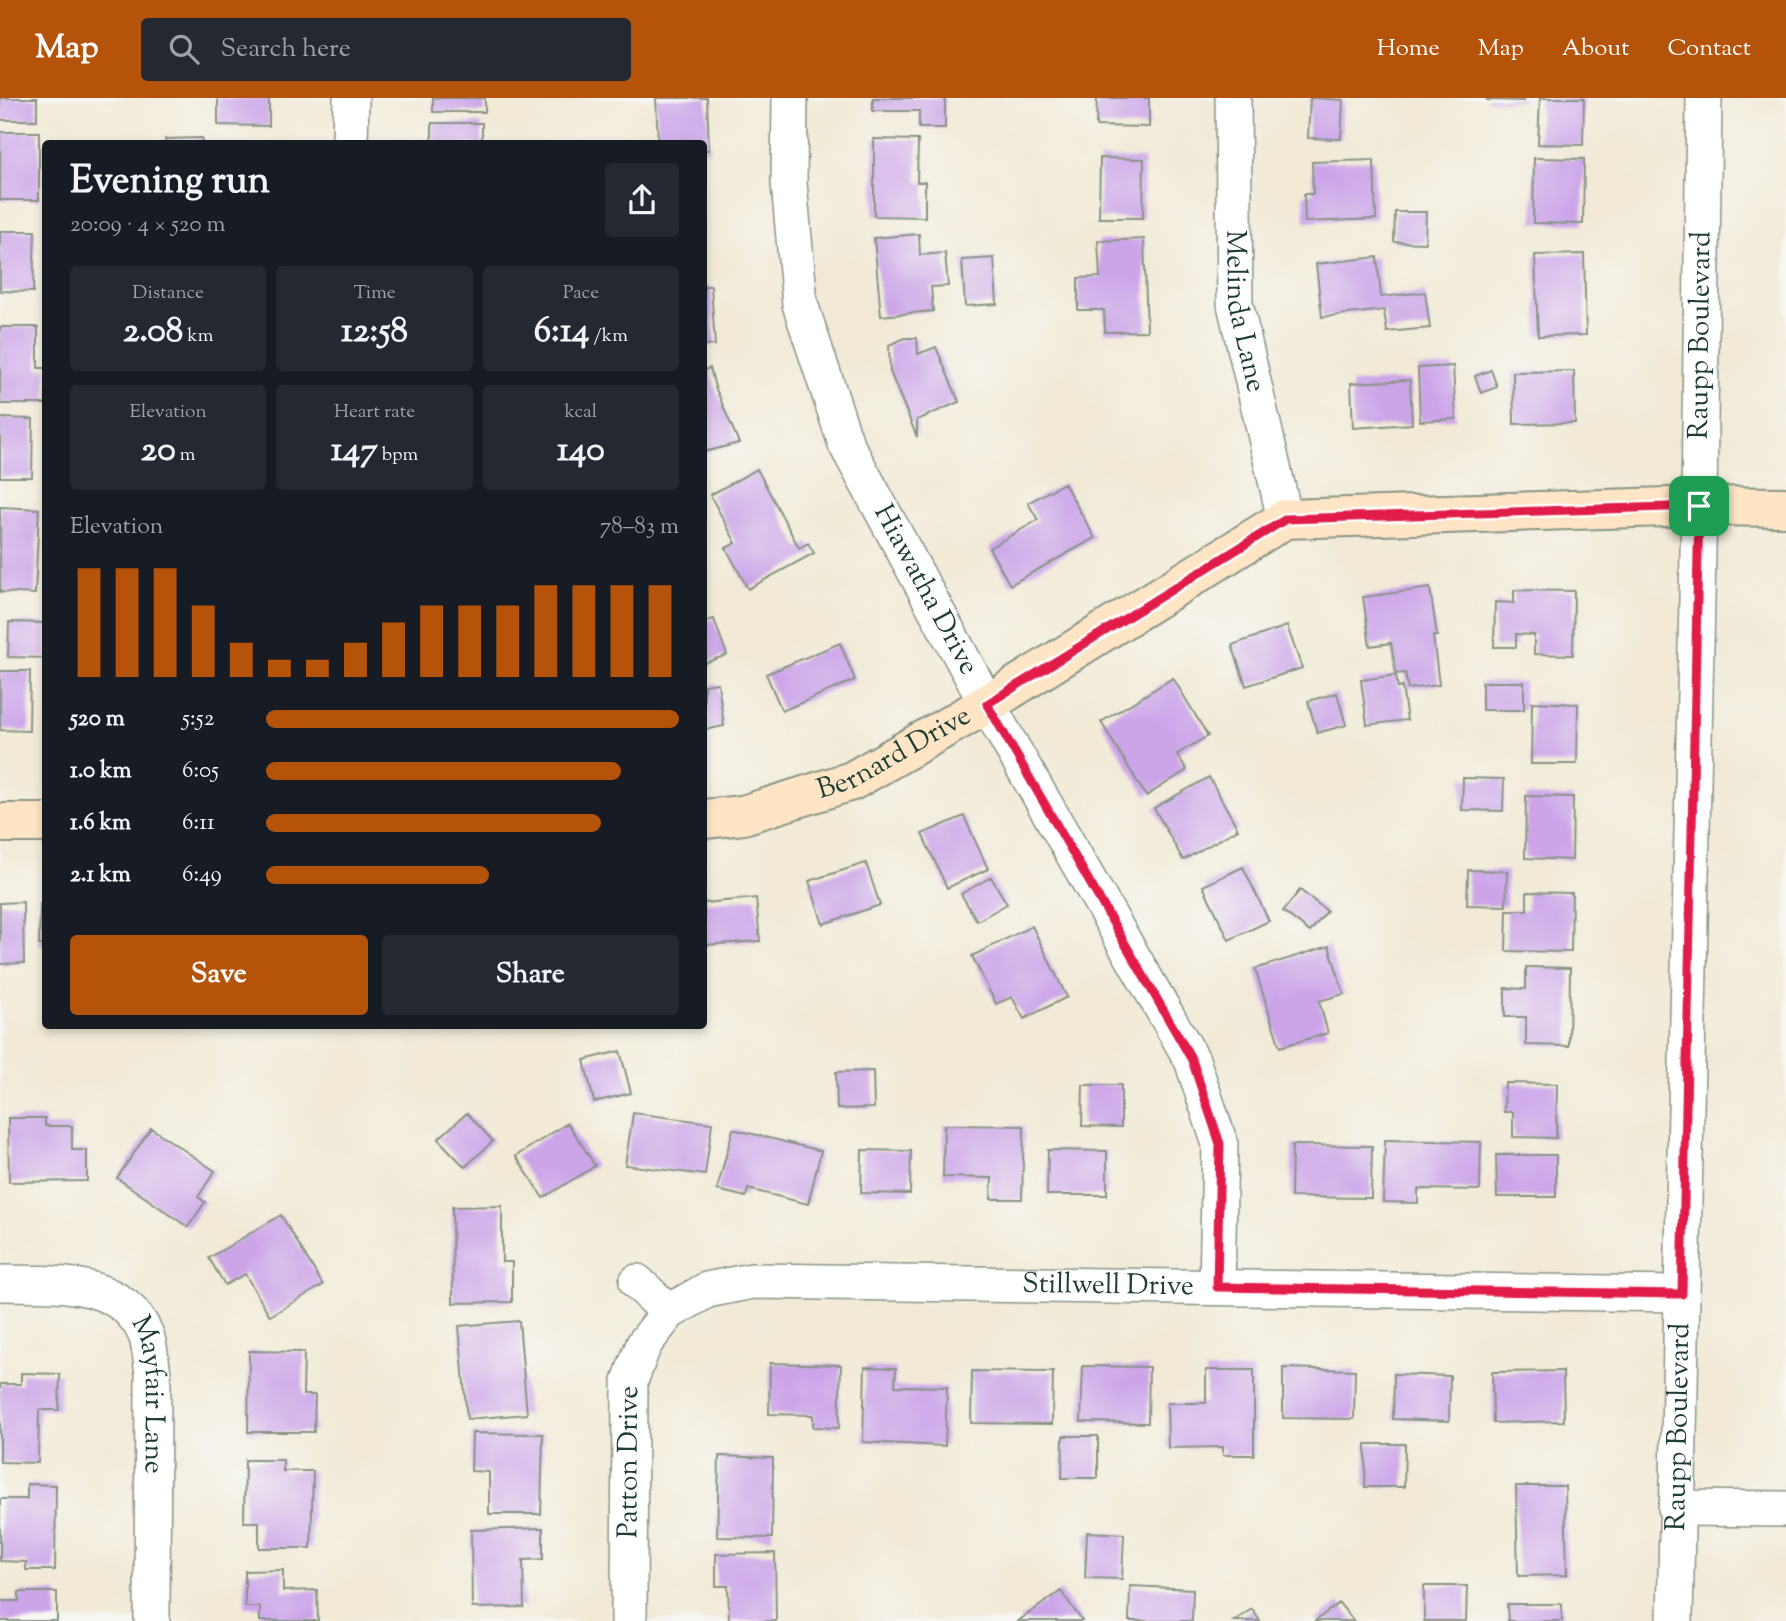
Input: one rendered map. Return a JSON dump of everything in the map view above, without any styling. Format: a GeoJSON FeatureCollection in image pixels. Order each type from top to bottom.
{"type":"FeatureCollection","features":[{"type":"Feature","properties":{"kind":"street"},"geometry":{"type":"LineString","coordinates":[[350,140],[351,98]]}},
{"type":"Feature","properties":{"kind":"street","name":"Hiawatha Drive"},"geometry":{"type":"LineString","coordinates":[[790,98],[789,183],[800,304],[841,432],[987,704],[1192,1060],[1220,1144],[1217,1287]]}},
{"type":"Feature","properties":{"kind":"street","name":"Melinda Lane"},"geometry":{"type":"LineString","coordinates":[[1233,98],[1235,304],[1286,519]]}},
{"type":"Feature","properties":{"kind":"street","name":"Raupp Boulevard"},"geometry":{"type":"LineString","coordinates":[[1675,1621],[1699,506],[1704,98]]}},
{"type":"Feature","properties":{"kind":"street","name":"Bernard Drive"},"geometry":{"type":"LineString","coordinates":[[707,819],[743,815],[852,781],[987,704],[1286,519],[1699,506],[1786,508]]}},
{"type":"Feature","properties":{"kind":"street"},"geometry":{"type":"LineString","coordinates":[[0,823],[42,823]]}},
{"type":"Feature","properties":{"kind":"street","name":"Stillwell Drive"},"geometry":{"type":"LineString","coordinates":[[669,1312],[707,1290],[752,1281],[1682,1294]]}},
{"type":"Feature","properties":{"kind":"street"},"geometry":{"type":"LineString","coordinates":[[637,1282],[669,1312]]}},
{"type":"Feature","properties":{"kind":"street","name":"Mayfair Lane"},"geometry":{"type":"LineString","coordinates":[[0,1283],[75,1284],[105,1293],[131,1311],[146,1335],[153,1373],[152,1621]]}},
{"type":"Feature","properties":{"kind":"street","name":"Patton Drive"},"geometry":{"type":"LineString","coordinates":[[629,1621],[631,1381],[644,1345],[669,1312]]}},
{"type":"Feature","properties":{"kind":"street"},"geometry":{"type":"LineString","coordinates":[[1676,1508],[1786,1509]]}},
{"type":"Feature","properties":{"kind":"building"},"geometry":{"type":"Polygon","coordinates":[[[0,98],[37,98],[37,120],[0,120],[0,98]]]}},
{"type":"Feature","properties":{"kind":"building"},"geometry":{"type":"Polygon","coordinates":[[[218,98],[269,98],[269,126],[218,125],[218,98]]]}},
{"type":"Feature","properties":{"kind":"building"},"geometry":{"type":"Polygon","coordinates":[[[433,98],[485,98],[485,112],[433,112],[433,98]]]}},
{"type":"Feature","properties":{"kind":"building"},"geometry":{"type":"Polygon","coordinates":[[[656,98],[707,98],[709,150],[707,140],[658,140],[656,98]]]}},
{"type":"Feature","properties":{"kind":"building"},"geometry":{"type":"Polygon","coordinates":[[[873,98],[945,98],[945,128],[919,128],[919,111],[873,111],[873,98]]]}},
{"type":"Feature","properties":{"kind":"building"},"geometry":{"type":"Polygon","coordinates":[[[1097,98],[1149,98],[1149,127],[1096,126],[1097,98]]]}},
{"type":"Feature","properties":{"kind":"building"},"geometry":{"type":"Polygon","coordinates":[[[1310,98],[1343,100],[1341,139],[1308,138],[1310,98]]]}},
{"type":"Feature","properties":{"kind":"building"},"geometry":{"type":"Polygon","coordinates":[[[1523,98],[1523,101],[1487,100],[1523,98]]]}},
{"type":"Feature","properties":{"kind":"building"},"geometry":{"type":"Polygon","coordinates":[[[1540,98],[1584,98],[1583,145],[1538,144],[1540,98]]]}},
{"type":"Feature","properties":{"kind":"building"},"geometry":{"type":"Polygon","coordinates":[[[432,123],[482,123],[482,140],[432,140],[432,123]]]}},
{"type":"Feature","properties":{"kind":"building"},"geometry":{"type":"Polygon","coordinates":[[[0,132],[39,132],[39,200],[0,200],[0,132]]]}},
{"type":"Feature","properties":{"kind":"building"},"geometry":{"type":"Polygon","coordinates":[[[202,138],[202,140],[165,140],[202,138]]]}},
{"type":"Feature","properties":{"kind":"building"},"geometry":{"type":"Polygon","coordinates":[[[874,139],[918,140],[917,182],[925,182],[925,217],[874,216],[874,139]]]}},
{"type":"Feature","properties":{"kind":"building"},"geometry":{"type":"Polygon","coordinates":[[[1100,158],[1144,159],[1143,218],[1099,218],[1100,158]]]}},
{"type":"Feature","properties":{"kind":"building"},"geometry":{"type":"Polygon","coordinates":[[[1534,158],[1584,159],[1583,224],[1533,223],[1534,158]]]}},
{"type":"Feature","properties":{"kind":"building"},"geometry":{"type":"Polygon","coordinates":[[[1374,160],[1376,219],[1305,222],[1304,194],[1313,194],[1312,162],[1374,160]]]}},
{"type":"Feature","properties":{"kind":"building"},"geometry":{"type":"Polygon","coordinates":[[[1395,212],[1426,212],[1425,243],[1394,242],[1395,212]]]}},
{"type":"Feature","properties":{"kind":"building"},"geometry":{"type":"Polygon","coordinates":[[[0,231],[35,231],[33,292],[0,291],[0,231]]]}},
{"type":"Feature","properties":{"kind":"building"},"geometry":{"type":"Polygon","coordinates":[[[919,234],[920,255],[945,253],[948,286],[931,287],[933,311],[881,316],[874,238],[919,234]]]}},
{"type":"Feature","properties":{"kind":"building"},"geometry":{"type":"Polygon","coordinates":[[[1144,239],[1147,331],[1105,332],[1104,310],[1078,310],[1078,278],[1100,277],[1098,241],[1144,239]]]}},
{"type":"Feature","properties":{"kind":"building"},"geometry":{"type":"Polygon","coordinates":[[[1584,254],[1586,335],[1538,336],[1535,255],[1584,254]]]}},
{"type":"Feature","properties":{"kind":"building"},"geometry":{"type":"Polygon","coordinates":[[[1377,257],[1381,297],[1425,292],[1430,328],[1387,332],[1384,310],[1322,317],[1316,264],[1377,257]]]}},
{"type":"Feature","properties":{"kind":"building"},"geometry":{"type":"Polygon","coordinates":[[[994,258],[997,304],[965,306],[962,260],[994,258]]]}},
{"type":"Feature","properties":{"kind":"building"},"geometry":{"type":"Polygon","coordinates":[[[707,286],[711,286],[715,345],[707,346],[707,286]]]}},
{"type":"Feature","properties":{"kind":"building"},"geometry":{"type":"Polygon","coordinates":[[[0,327],[38,327],[38,368],[42,368],[42,404],[0,404],[0,327]]]}},
{"type":"Feature","properties":{"kind":"building"},"geometry":{"type":"Polygon","coordinates":[[[905,338],[917,338],[918,354],[936,347],[959,402],[917,420],[917,437],[890,372],[889,345],[905,338]]]}},
{"type":"Feature","properties":{"kind":"building"},"geometry":{"type":"Polygon","coordinates":[[[1453,366],[1456,419],[1420,421],[1418,368],[1453,366]]]}},
{"type":"Feature","properties":{"kind":"building"},"geometry":{"type":"Polygon","coordinates":[[[710,368],[715,387],[739,443],[707,451],[707,369],[710,368]]]}},
{"type":"Feature","properties":{"kind":"building"},"geometry":{"type":"Polygon","coordinates":[[[1491,370],[1497,387],[1481,393],[1475,376],[1491,370]]]}},
{"type":"Feature","properties":{"kind":"building"},"geometry":{"type":"Polygon","coordinates":[[[1574,371],[1575,423],[1514,424],[1513,372],[1574,371]]]}},
{"type":"Feature","properties":{"kind":"building"},"geometry":{"type":"Polygon","coordinates":[[[1410,380],[1412,424],[1353,428],[1351,383],[1410,380]]]}},
{"type":"Feature","properties":{"kind":"building"},"geometry":{"type":"Polygon","coordinates":[[[0,418],[33,419],[32,477],[0,477],[0,418]]]}},
{"type":"Feature","properties":{"kind":"building"},"geometry":{"type":"Polygon","coordinates":[[[757,469],[799,548],[808,543],[814,553],[748,589],[726,548],[736,543],[710,495],[757,469]]]}},
{"type":"Feature","properties":{"kind":"building"},"geometry":{"type":"Polygon","coordinates":[[[1064,483],[1095,538],[1010,585],[989,548],[1038,520],[1028,503],[1064,483]]]}},
{"type":"Feature","properties":{"kind":"building"},"geometry":{"type":"Polygon","coordinates":[[[0,507],[39,509],[35,594],[0,592],[0,507]]]}},
{"type":"Feature","properties":{"kind":"building"},"geometry":{"type":"Polygon","coordinates":[[[1430,588],[1437,636],[1433,636],[1439,685],[1408,689],[1405,673],[1396,674],[1391,643],[1370,646],[1363,597],[1430,588]]]}},
{"type":"Feature","properties":{"kind":"building"},"geometry":{"type":"Polygon","coordinates":[[[1514,590],[1574,591],[1573,655],[1534,654],[1534,635],[1516,634],[1516,647],[1494,647],[1495,602],[1514,603],[1514,590]]]}},
{"type":"Feature","properties":{"kind":"building"},"geometry":{"type":"Polygon","coordinates":[[[714,619],[727,655],[707,662],[707,621],[714,619]]]}},
{"type":"Feature","properties":{"kind":"building"},"geometry":{"type":"Polygon","coordinates":[[[9,622],[42,623],[42,658],[8,657],[9,622]]]}},
{"type":"Feature","properties":{"kind":"building"},"geometry":{"type":"Polygon","coordinates":[[[1287,626],[1302,668],[1246,686],[1232,645],[1287,626]]]}},
{"type":"Feature","properties":{"kind":"building"},"geometry":{"type":"Polygon","coordinates":[[[840,643],[855,680],[782,711],[766,674],[840,643]]]}},
{"type":"Feature","properties":{"kind":"building"},"geometry":{"type":"Polygon","coordinates":[[[0,671],[30,671],[29,731],[0,730],[0,671]]]}},
{"type":"Feature","properties":{"kind":"building"},"geometry":{"type":"Polygon","coordinates":[[[1396,675],[1398,688],[1402,687],[1407,720],[1367,725],[1361,680],[1396,675]]]}},
{"type":"Feature","properties":{"kind":"building"},"geometry":{"type":"Polygon","coordinates":[[[1173,678],[1208,736],[1177,754],[1187,770],[1146,796],[1101,722],[1173,678]]]}},
{"type":"Feature","properties":{"kind":"building"},"geometry":{"type":"Polygon","coordinates":[[[1482,682],[1524,682],[1524,710],[1482,710],[1482,682]]]}},
{"type":"Feature","properties":{"kind":"building"},"geometry":{"type":"Polygon","coordinates":[[[718,683],[724,726],[707,729],[707,685],[718,683]]]}},
{"type":"Feature","properties":{"kind":"building"},"geometry":{"type":"Polygon","coordinates":[[[1337,693],[1346,725],[1317,733],[1308,701],[1337,693]]]}},
{"type":"Feature","properties":{"kind":"building"},"geometry":{"type":"Polygon","coordinates":[[[1532,702],[1578,704],[1577,764],[1531,764],[1532,702]]]}},
{"type":"Feature","properties":{"kind":"building"},"geometry":{"type":"Polygon","coordinates":[[[1209,777],[1238,829],[1183,860],[1154,808],[1209,777]]]}},
{"type":"Feature","properties":{"kind":"building"},"geometry":{"type":"Polygon","coordinates":[[[1463,778],[1504,779],[1503,811],[1462,810],[1463,778]]]}},
{"type":"Feature","properties":{"kind":"building"},"geometry":{"type":"Polygon","coordinates":[[[1526,796],[1573,797],[1572,860],[1525,858],[1526,796]]]}},
{"type":"Feature","properties":{"kind":"building"},"geometry":{"type":"Polygon","coordinates":[[[964,816],[988,869],[947,888],[922,834],[964,816]]]}},
{"type":"Feature","properties":{"kind":"building"},"geometry":{"type":"Polygon","coordinates":[[[866,863],[880,905],[823,924],[809,881],[866,863]]]}},
{"type":"Feature","properties":{"kind":"building"},"geometry":{"type":"Polygon","coordinates":[[[1243,867],[1269,921],[1229,940],[1203,886],[1243,867]]]}},
{"type":"Feature","properties":{"kind":"building"},"geometry":{"type":"Polygon","coordinates":[[[1468,870],[1507,871],[1506,906],[1467,905],[1468,870]]]}},
{"type":"Feature","properties":{"kind":"building"},"geometry":{"type":"Polygon","coordinates":[[[991,877],[1007,904],[977,921],[961,894],[991,877]]]}},
{"type":"Feature","properties":{"kind":"building"},"geometry":{"type":"Polygon","coordinates":[[[1300,890],[1327,911],[1310,932],[1283,911],[1300,890]]]}},
{"type":"Feature","properties":{"kind":"building"},"geometry":{"type":"Polygon","coordinates":[[[1527,892],[1572,893],[1571,952],[1506,951],[1507,910],[1527,910],[1527,892]]]}},
{"type":"Feature","properties":{"kind":"building"},"geometry":{"type":"Polygon","coordinates":[[[756,898],[760,941],[707,945],[707,903],[756,898]]]}},
{"type":"Feature","properties":{"kind":"building"},"geometry":{"type":"Polygon","coordinates":[[[23,902],[24,963],[0,964],[0,903],[23,902]]]}},
{"type":"Feature","properties":{"kind":"building"},"geometry":{"type":"Polygon","coordinates":[[[40,904],[42,904],[42,945],[39,945],[40,904]]]}},
{"type":"Feature","properties":{"kind":"building"},"geometry":{"type":"Polygon","coordinates":[[[1032,926],[1067,997],[1024,1019],[1012,997],[996,1004],[972,956],[1032,926]]]}},
{"type":"Feature","properties":{"kind":"building"},"geometry":{"type":"Polygon","coordinates":[[[1329,946],[1344,994],[1319,1001],[1328,1033],[1280,1047],[1255,969],[1329,946]]]}},
{"type":"Feature","properties":{"kind":"building"},"geometry":{"type":"Polygon","coordinates":[[[1526,967],[1570,968],[1569,1046],[1526,1045],[1526,1017],[1505,1017],[1505,988],[1526,989],[1526,967]]]}},
{"type":"Feature","properties":{"kind":"building"},"geometry":{"type":"Polygon","coordinates":[[[620,1051],[631,1093],[594,1102],[584,1060],[620,1051]]]}},
{"type":"Feature","properties":{"kind":"building"},"geometry":{"type":"Polygon","coordinates":[[[873,1071],[874,1108],[837,1109],[836,1072],[873,1071]]]}},
{"type":"Feature","properties":{"kind":"building"},"geometry":{"type":"Polygon","coordinates":[[[1505,1083],[1557,1084],[1556,1138],[1513,1137],[1513,1112],[1504,1112],[1505,1083]]]}},
{"type":"Feature","properties":{"kind":"building"},"geometry":{"type":"Polygon","coordinates":[[[1083,1085],[1121,1085],[1121,1127],[1082,1126],[1083,1085]]]}},
{"type":"Feature","properties":{"kind":"building"},"geometry":{"type":"Polygon","coordinates":[[[467,1113],[493,1141],[465,1167],[438,1139],[467,1113]]]}},
{"type":"Feature","properties":{"kind":"building"},"geometry":{"type":"Polygon","coordinates":[[[633,1113],[712,1123],[705,1175],[625,1165],[633,1113]]]}},
{"type":"Feature","properties":{"kind":"building"},"geometry":{"type":"Polygon","coordinates":[[[8,1118],[45,1118],[45,1126],[72,1126],[72,1150],[87,1150],[87,1181],[9,1182],[8,1118]]]}},
{"type":"Feature","properties":{"kind":"building"},"geometry":{"type":"Polygon","coordinates":[[[568,1123],[595,1166],[543,1198],[516,1156],[568,1123]]]}},
{"type":"Feature","properties":{"kind":"building"},"geometry":{"type":"Polygon","coordinates":[[[944,1125],[1024,1126],[1022,1199],[991,1199],[992,1178],[943,1177],[944,1125]]]}},
{"type":"Feature","properties":{"kind":"building"},"geometry":{"type":"Polygon","coordinates":[[[151,1128],[215,1171],[198,1197],[205,1202],[188,1227],[117,1178],[151,1128]]]}},
{"type":"Feature","properties":{"kind":"building"},"geometry":{"type":"Polygon","coordinates":[[[733,1129],[821,1151],[808,1204],[748,1189],[746,1197],[717,1190],[733,1129]]]}},
{"type":"Feature","properties":{"kind":"building"},"geometry":{"type":"Polygon","coordinates":[[[1385,1140],[1481,1142],[1480,1190],[1418,1189],[1418,1203],[1383,1202],[1385,1140]]]}},
{"type":"Feature","properties":{"kind":"building"},"geometry":{"type":"Polygon","coordinates":[[[1292,1145],[1372,1146],[1371,1198],[1291,1197],[1292,1145]]]}},
{"type":"Feature","properties":{"kind":"building"},"geometry":{"type":"Polygon","coordinates":[[[862,1150],[911,1151],[910,1194],[861,1193],[862,1150]]]}},
{"type":"Feature","properties":{"kind":"building"},"geometry":{"type":"Polygon","coordinates":[[[1048,1150],[1107,1151],[1107,1195],[1047,1195],[1048,1150]]]}},
{"type":"Feature","properties":{"kind":"building"},"geometry":{"type":"Polygon","coordinates":[[[1496,1155],[1556,1155],[1556,1197],[1497,1197],[1496,1155]]]}},
{"type":"Feature","properties":{"kind":"building"},"geometry":{"type":"Polygon","coordinates":[[[502,1206],[502,1262],[512,1262],[512,1302],[453,1303],[452,1207],[502,1206]]]}},
{"type":"Feature","properties":{"kind":"building"},"geometry":{"type":"Polygon","coordinates":[[[281,1215],[323,1285],[270,1316],[245,1274],[225,1285],[209,1258],[281,1215]]]}},
{"type":"Feature","properties":{"kind":"building"},"geometry":{"type":"Polygon","coordinates":[[[519,1321],[527,1414],[467,1419],[459,1326],[519,1321]]]}},
{"type":"Feature","properties":{"kind":"building"},"geometry":{"type":"Polygon","coordinates":[[[249,1351],[304,1352],[303,1395],[315,1395],[314,1432],[248,1432],[249,1351]]]}},
{"type":"Feature","properties":{"kind":"building"},"geometry":{"type":"Polygon","coordinates":[[[770,1363],[841,1365],[839,1428],[813,1427],[813,1415],[769,1414],[770,1363]]]}},
{"type":"Feature","properties":{"kind":"building"},"geometry":{"type":"Polygon","coordinates":[[[1083,1366],[1149,1367],[1148,1423],[1081,1422],[1083,1366]]]}},
{"type":"Feature","properties":{"kind":"building"},"geometry":{"type":"Polygon","coordinates":[[[865,1367],[896,1368],[895,1386],[947,1387],[945,1446],[863,1442],[865,1367]]]}},
{"type":"Feature","properties":{"kind":"building"},"geometry":{"type":"Polygon","coordinates":[[[1283,1368],[1355,1370],[1354,1419],[1283,1418],[1283,1368]]]}},
{"type":"Feature","properties":{"kind":"building"},"geometry":{"type":"Polygon","coordinates":[[[1206,1370],[1254,1370],[1254,1455],[1223,1455],[1223,1447],[1168,1448],[1167,1403],[1206,1403],[1206,1370]]]}},
{"type":"Feature","properties":{"kind":"building"},"geometry":{"type":"Polygon","coordinates":[[[972,1371],[1053,1372],[1052,1424],[971,1423],[972,1371]]]}},
{"type":"Feature","properties":{"kind":"building"},"geometry":{"type":"Polygon","coordinates":[[[1563,1371],[1564,1421],[1493,1423],[1492,1372],[1563,1371]]]}},
{"type":"Feature","properties":{"kind":"building"},"geometry":{"type":"Polygon","coordinates":[[[21,1373],[60,1374],[59,1410],[39,1410],[38,1463],[0,1462],[0,1384],[21,1384],[21,1373]]]}},
{"type":"Feature","properties":{"kind":"building"},"geometry":{"type":"Polygon","coordinates":[[[1394,1374],[1450,1376],[1449,1421],[1393,1419],[1394,1374]]]}},
{"type":"Feature","properties":{"kind":"building"},"geometry":{"type":"Polygon","coordinates":[[[472,1433],[543,1434],[541,1514],[489,1514],[489,1472],[471,1471],[472,1433]]]}},
{"type":"Feature","properties":{"kind":"building"},"geometry":{"type":"Polygon","coordinates":[[[1063,1436],[1098,1436],[1098,1478],[1062,1478],[1063,1436]]]}},
{"type":"Feature","properties":{"kind":"building"},"geometry":{"type":"Polygon","coordinates":[[[1366,1444],[1405,1444],[1404,1487],[1365,1487],[1366,1444]]]}},
{"type":"Feature","properties":{"kind":"building"},"geometry":{"type":"Polygon","coordinates":[[[719,1456],[773,1458],[772,1538],[717,1537],[719,1456]]]}},
{"type":"Feature","properties":{"kind":"building"},"geometry":{"type":"Polygon","coordinates":[[[245,1460],[283,1460],[283,1471],[313,1471],[311,1548],[259,1548],[259,1522],[244,1522],[245,1460]]]}},
{"type":"Feature","properties":{"kind":"building"},"geometry":{"type":"Polygon","coordinates":[[[27,1484],[56,1485],[55,1570],[26,1570],[26,1562],[0,1561],[0,1499],[27,1499],[27,1484]]]}},
{"type":"Feature","properties":{"kind":"building"},"geometry":{"type":"Polygon","coordinates":[[[1516,1486],[1565,1486],[1567,1575],[1518,1576],[1516,1486]]]}},
{"type":"Feature","properties":{"kind":"building"},"geometry":{"type":"Polygon","coordinates":[[[543,1528],[543,1559],[523,1560],[524,1607],[472,1608],[471,1530],[543,1528]]]}},
{"type":"Feature","properties":{"kind":"building"},"geometry":{"type":"Polygon","coordinates":[[[1087,1532],[1124,1534],[1122,1579],[1085,1578],[1087,1532]]]}},
{"type":"Feature","properties":{"kind":"building"},"geometry":{"type":"Polygon","coordinates":[[[775,1553],[776,1621],[729,1621],[728,1586],[716,1586],[716,1554],[775,1553]]]}},
{"type":"Feature","properties":{"kind":"building"},"geometry":{"type":"Polygon","coordinates":[[[283,1570],[283,1591],[317,1590],[318,1621],[260,1621],[260,1607],[245,1607],[245,1571],[283,1570]]]}},
{"type":"Feature","properties":{"kind":"building"},"geometry":{"type":"Polygon","coordinates":[[[1130,1586],[1193,1589],[1192,1621],[1129,1621],[1130,1586]]]}},
{"type":"Feature","properties":{"kind":"building"},"geometry":{"type":"Polygon","coordinates":[[[1424,1586],[1467,1586],[1466,1621],[1424,1621],[1424,1586]]]}},
{"type":"Feature","properties":{"kind":"building"},"geometry":{"type":"Polygon","coordinates":[[[1061,1591],[1082,1621],[1018,1621],[1061,1591]]]}},
{"type":"Feature","properties":{"kind":"building"},"geometry":{"type":"Polygon","coordinates":[[[19,1592],[57,1592],[57,1621],[0,1621],[0,1601],[19,1601],[19,1592]]]}},
{"type":"Feature","properties":{"kind":"building"},"geometry":{"type":"Polygon","coordinates":[[[1339,1603],[1354,1621],[1315,1621],[1339,1603]]]}},
{"type":"Feature","properties":{"kind":"building"},"geometry":{"type":"Polygon","coordinates":[[[1507,1604],[1562,1604],[1562,1621],[1508,1621],[1507,1604]]]}},
{"type":"Feature","properties":{"kind":"building"},"geometry":{"type":"Polygon","coordinates":[[[1252,1609],[1260,1621],[1234,1621],[1252,1609]]]}},
{"type":"Feature","properties":{"kind":"route"},"geometry":{"type":"LineString","coordinates":[[1699,506],[1682,1294],[1217,1287],[1220,1144],[1192,1060],[987,704],[1286,519],[1699,506]]}}]}
